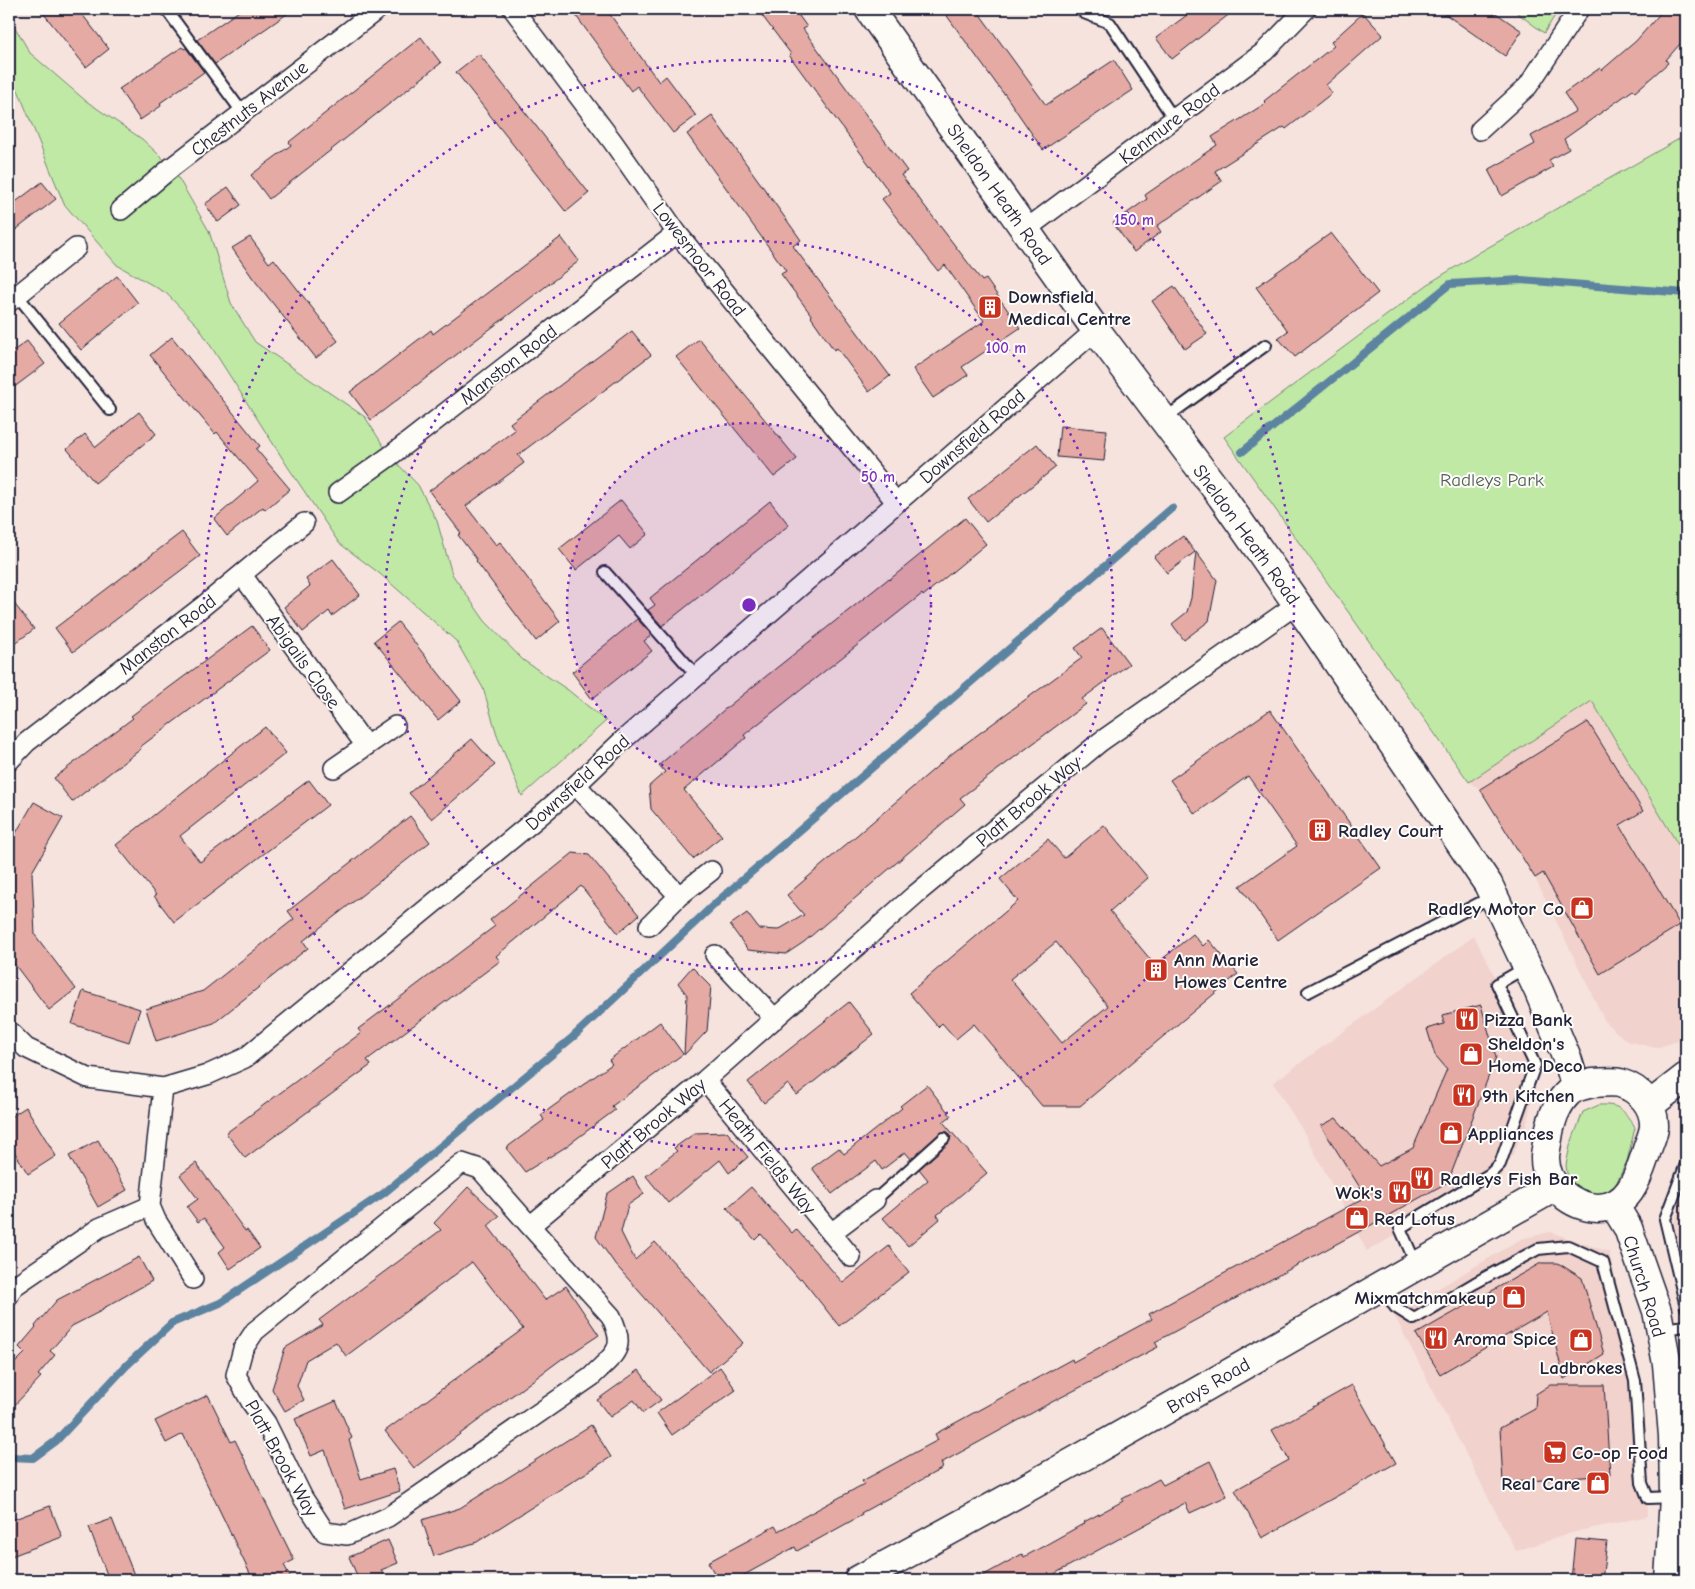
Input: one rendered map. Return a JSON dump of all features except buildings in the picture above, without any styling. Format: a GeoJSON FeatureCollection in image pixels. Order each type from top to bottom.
{"type":"FeatureCollection","features":[{"type":"Feature","properties":{"kind":"street","name":"Chestnuts Avenue"},"geometry":{"type":"LineString","coordinates":[[121,210],[242,112],[378,9]]}},
{"type":"Feature","properties":{"kind":"street","name":"Lowesmoor Road"},"geometry":{"type":"LineString","coordinates":[[513,9],[610,138],[676,233],[896,502]]}},
{"type":"Feature","properties":{"kind":"street","name":"Sheldon Heath Road"},"geometry":{"type":"LineString","coordinates":[[869,9],[1096,330],[1222,497],[1488,884],[1526,968],[1539,992],[1576,1087]]}},
{"type":"Feature","properties":{"kind":"street","name":"Kenmure Road"},"geometry":{"type":"LineString","coordinates":[[1025,230],[1264,52],[1306,9]]}},
{"type":"Feature","properties":{"kind":"street"},"geometry":{"type":"LineString","coordinates":[[1480,130],[1528,86],[1579,9]]}},
{"type":"Feature","properties":{"kind":"street","name":"Manston Road"},"geometry":{"type":"LineString","coordinates":[[338,493],[390,456],[676,233]]}},
{"type":"Feature","properties":{"kind":"street"},"geometry":{"type":"LineString","coordinates":[[13,299],[76,248]]}},
{"type":"Feature","properties":{"kind":"street","name":"Downsfield Road"},"geometry":{"type":"LineString","coordinates":[[9,1031],[26,1048],[88,1078],[163,1088],[207,1075],[245,1058],[536,819],[623,740],[1096,330]]}},
{"type":"Feature","properties":{"kind":"street","name":"Manston Road"},"geometry":{"type":"LineString","coordinates":[[9,761],[27,742],[242,575],[304,523]]}},
{"type":"Feature","properties":{"kind":"street","name":"Abigails Close"},"geometry":{"type":"LineString","coordinates":[[242,575],[366,746]]}},
{"type":"Feature","properties":{"kind":"street","name":"Platt Brook Way"},"geometry":{"type":"LineString","coordinates":[[530,1226],[706,1080],[916,894],[1100,742],[1297,604]]}},
{"type":"Feature","properties":{"kind":"street"},"geometry":{"type":"LineString","coordinates":[[334,768],[395,726]]}},
{"type":"Feature","properties":{"kind":"street"},"geometry":{"type":"LineString","coordinates":[[576,784],[678,896]]}},
{"type":"Feature","properties":{"kind":"street"},"geometry":{"type":"LineString","coordinates":[[649,926],[678,896],[711,871]]}},
{"type":"Feature","properties":{"kind":"street"},"geometry":{"type":"LineString","coordinates":[[715,955],[775,1019]]}},
{"type":"Feature","properties":{"kind":"street"},"geometry":{"type":"LineString","coordinates":[[1650,1105],[1686,1077]]}},
{"type":"Feature","properties":{"kind":"street","name":"Heath Fields Way"},"geometry":{"type":"LineString","coordinates":[[706,1080],[850,1257]]}},
{"type":"Feature","properties":{"kind":"street"},"geometry":{"type":"LineString","coordinates":[[1593,1083],[1619,1083],[1641,1095],[1650,1105],[1654,1129],[1639,1174],[1632,1190],[1614,1205],[1599,1208],[1581,1205],[1566,1198],[1555,1187],[1548,1174],[1545,1159],[1551,1122],[1557,1108],[1567,1093],[1576,1087],[1593,1083]]}},
{"type":"Feature","properties":{"kind":"street"},"geometry":{"type":"LineString","coordinates":[[163,1088],[150,1206],[156,1220],[193,1279]]}},
{"type":"Feature","properties":{"kind":"street","name":"Platt Brook Way"},"geometry":{"type":"LineString","coordinates":[[462,1163],[480,1169],[530,1226],[610,1316],[618,1331],[620,1346],[612,1357],[591,1376],[388,1517],[347,1535],[325,1532],[303,1498],[266,1423],[251,1402],[236,1374],[243,1350],[255,1331],[462,1163]]}},
{"type":"Feature","properties":{"kind":"street","name":"Brays Road"},"geometry":{"type":"LineString","coordinates":[[858,1580],[965,1523],[1555,1187]]}},
{"type":"Feature","properties":{"kind":"street"},"geometry":{"type":"LineString","coordinates":[[831,1233],[874,1200]]}},
{"type":"Feature","properties":{"kind":"street","name":"Church Road"},"geometry":{"type":"LineString","coordinates":[[1614,1205],[1628,1228],[1657,1311],[1673,1328],[1669,1382],[1680,1496],[1669,1580]]}},
{"type":"Feature","properties":{"kind":"street"},"geometry":{"type":"LineString","coordinates":[[10,1287],[99,1228],[150,1206]]}},
{"type":"Feature","properties":{"kind":"lane"},"geometry":{"type":"LineString","coordinates":[[166,9],[242,112]]}},
{"type":"Feature","properties":{"kind":"lane"},"geometry":{"type":"LineString","coordinates":[[1081,9],[1084,13],[1110,23],[1174,119]]}},
{"type":"Feature","properties":{"kind":"lane"},"geometry":{"type":"LineString","coordinates":[[13,299],[110,410]]}},
{"type":"Feature","properties":{"kind":"lane"},"geometry":{"type":"LineString","coordinates":[[1163,420],[1266,346]]}},
{"type":"Feature","properties":{"kind":"lane"},"geometry":{"type":"LineString","coordinates":[[605,572],[697,676]]}},
{"type":"Feature","properties":{"kind":"lane"},"geometry":{"type":"LineString","coordinates":[[1308,992],[1494,896]]}},
{"type":"Feature","properties":{"kind":"lane"},"geometry":{"type":"LineString","coordinates":[[1417,1266],[1400,1228],[1490,1174],[1500,1164],[1535,1065],[1497,984],[1526,968]]}},
{"type":"Feature","properties":{"kind":"lane"},"geometry":{"type":"LineString","coordinates":[[874,1200],[944,1138]]}},
{"type":"Feature","properties":{"kind":"lane"},"geometry":{"type":"LineString","coordinates":[[1686,1164],[1665,1219],[1686,1307]]}},
{"type":"Feature","properties":{"kind":"lane"},"geometry":{"type":"LineString","coordinates":[[1381,1285],[1395,1307],[1414,1319],[1538,1250],[1568,1246],[1603,1262],[1635,1381],[1642,1483],[1648,1498],[1680,1496]]}},
{"type":"Feature","properties":{"kind":"shaded area"},"geometry":{"type":"Polygon","coordinates":[[[1592,700],[1680,848],[1686,845],[1686,1034],[1674,1042],[1656,1048],[1627,1041],[1606,1023],[1535,878],[1480,789],[1469,782],[1592,700]]]}},
{"type":"Feature","properties":{"kind":"shaded area"},"geometry":{"type":"Polygon","coordinates":[[[1474,936],[1540,1063],[1526,1127],[1502,1176],[1367,1251],[1305,1134],[1273,1083],[1474,936]]]}},
{"type":"Feature","properties":{"kind":"shaded area"},"geometry":{"type":"Polygon","coordinates":[[[1686,1191],[1686,1272],[1674,1222],[1686,1191]]]}},
{"type":"Feature","properties":{"kind":"shaded area"},"geometry":{"type":"Polygon","coordinates":[[[1550,1232],[1609,1252],[1639,1377],[1648,1516],[1575,1532],[1516,1551],[1394,1315],[1521,1239],[1550,1232]]]}},
{"type":"Feature","properties":{"kind":"green space"},"geometry":{"type":"Polygon","coordinates":[[[1512,9],[1559,9],[1544,33],[1512,9]]]}},
{"type":"Feature","properties":{"kind":"green space"},"geometry":{"type":"Polygon","coordinates":[[[9,17],[30,53],[86,101],[142,139],[172,167],[209,231],[231,303],[255,342],[365,417],[390,456],[418,485],[437,521],[452,574],[485,621],[523,660],[568,690],[606,721],[522,796],[498,738],[483,688],[456,641],[379,573],[339,543],[198,326],[166,293],[117,265],[64,204],[18,90],[9,79],[9,17]]]}},
{"type":"Feature","properties":{"kind":"green space","name":"Radleys Park"},"geometry":{"type":"Polygon","coordinates":[[[1686,135],[1686,845],[1680,848],[1592,701],[1469,782],[1224,437],[1431,282],[1480,252],[1686,135]]]}},
{"type":"Feature","properties":{"kind":"green space"},"geometry":{"type":"Polygon","coordinates":[[[1599,1105],[1621,1109],[1635,1128],[1627,1161],[1611,1194],[1592,1195],[1583,1192],[1568,1181],[1566,1165],[1570,1146],[1583,1112],[1599,1105]]]}},
{"type":"Feature","properties":{"kind":"waterway"},"geometry":{"type":"LineString","coordinates":[[1242,452],[1450,284],[1521,280],[1686,293]]}},
{"type":"Feature","properties":{"kind":"waterway"},"geometry":{"type":"LineString","coordinates":[[9,1457],[33,1458],[56,1441],[126,1366],[172,1323],[220,1303],[384,1193],[573,1037],[718,901],[1172,508]]}},
{"type":"Feature","properties":{"kind":"place","name":"Downsfield Medical Centre"},"geometry":{"type":"Point","coordinates":[990,307]}},
{"type":"Feature","properties":{"kind":"place","name":"Radley Court"},"geometry":{"type":"Point","coordinates":[1320,830]}},
{"type":"Feature","properties":{"kind":"place","name":"Radley Motor Co"},"geometry":{"type":"Point","coordinates":[1582,908]}},
{"type":"Feature","properties":{"kind":"place","name":"Ann Marie Howes Centre"},"geometry":{"type":"Point","coordinates":[1156,970]}},
{"type":"Feature","properties":{"kind":"place","name":"Pizza Bank"},"geometry":{"type":"Point","coordinates":[1467,1019]}},
{"type":"Feature","properties":{"kind":"place","name":"Sheldon's Home Deco"},"geometry":{"type":"Point","coordinates":[1471,1054]}},
{"type":"Feature","properties":{"kind":"place","name":"9th Kitchen"},"geometry":{"type":"Point","coordinates":[1464,1095]}},
{"type":"Feature","properties":{"kind":"place","name":"Appliances"},"geometry":{"type":"Point","coordinates":[1451,1133]}},
{"type":"Feature","properties":{"kind":"place","name":"Radleys Fish Bar"},"geometry":{"type":"Point","coordinates":[1422,1178]}},
{"type":"Feature","properties":{"kind":"place","name":"Wok's"},"geometry":{"type":"Point","coordinates":[1400,1192]}},
{"type":"Feature","properties":{"kind":"place","name":"Red Lotus"},"geometry":{"type":"Point","coordinates":[1357,1218]}},
{"type":"Feature","properties":{"kind":"place","name":"Mixmatchmakeup"},"geometry":{"type":"Point","coordinates":[1514,1297]}},
{"type":"Feature","properties":{"kind":"place","name":"Aroma Spice"},"geometry":{"type":"Point","coordinates":[1436,1338]}},
{"type":"Feature","properties":{"kind":"place","name":"Ladbrokes"},"geometry":{"type":"Point","coordinates":[1581,1340]}},
{"type":"Feature","properties":{"kind":"place","name":"Co-op Food"},"geometry":{"type":"Point","coordinates":[1555,1452]}},
{"type":"Feature","properties":{"kind":"place","name":"Real Care"},"geometry":{"type":"Point","coordinates":[1598,1483]}}]}
